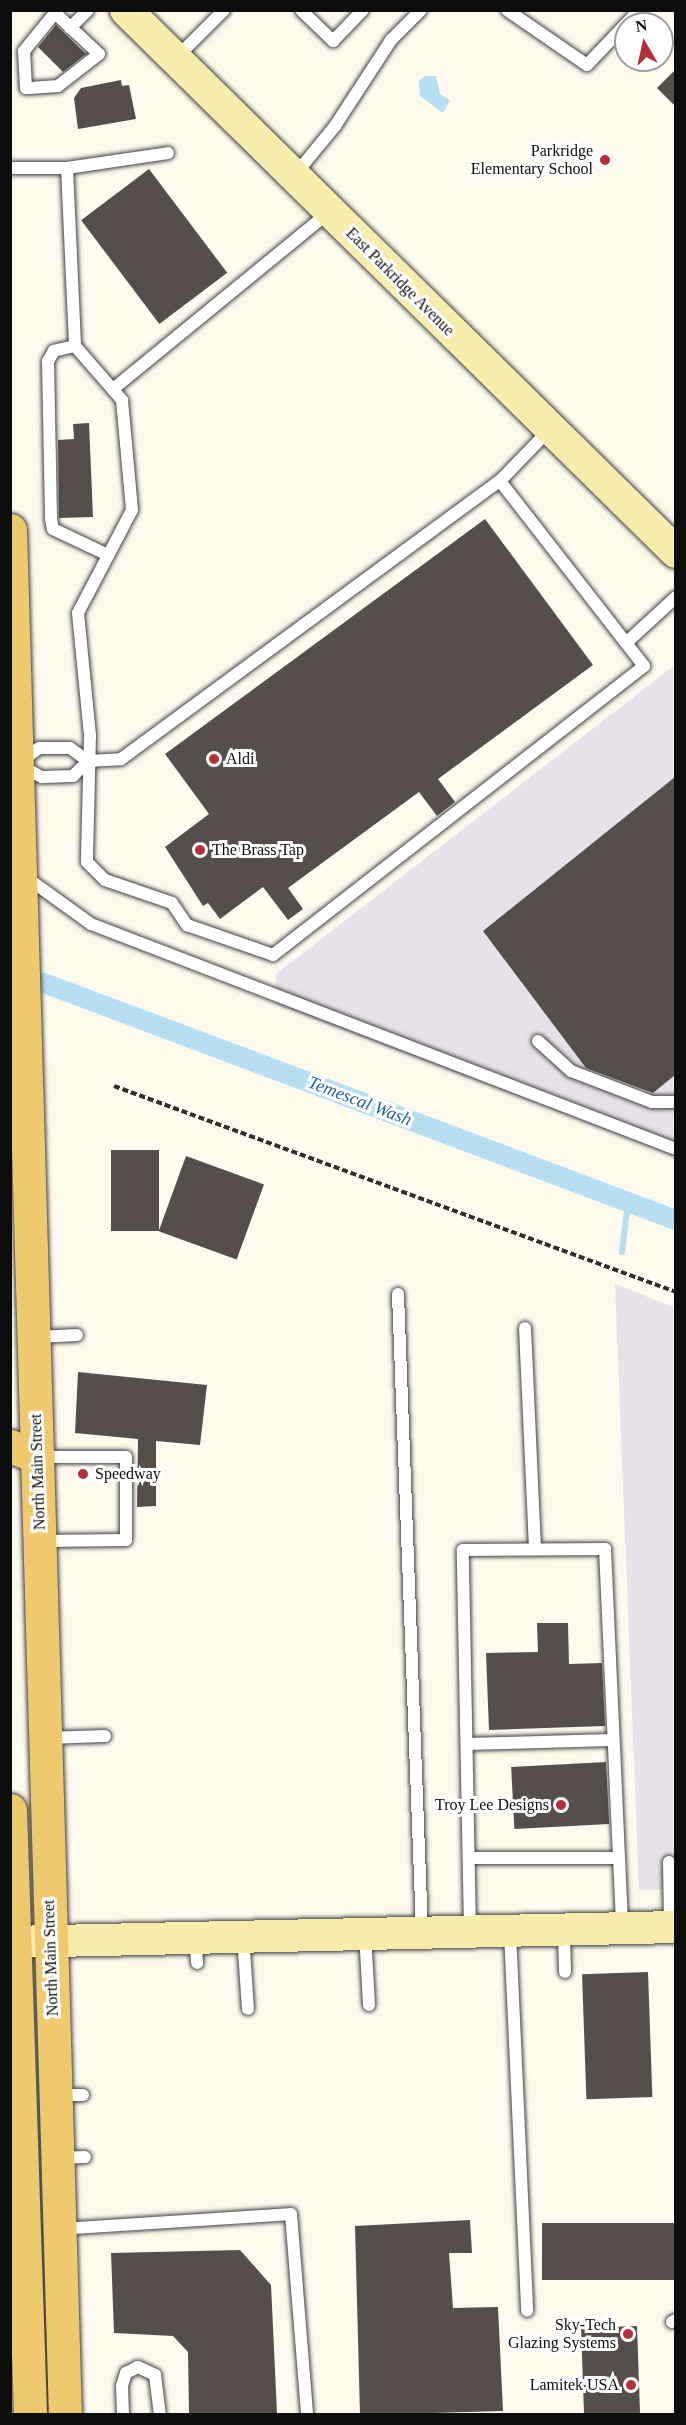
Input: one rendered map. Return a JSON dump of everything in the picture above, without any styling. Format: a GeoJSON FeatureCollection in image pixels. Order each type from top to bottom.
{"type":"FeatureCollection","features":[{"type":"Feature","properties":{"kind":"main road","name":"East Parkridge Avenue"},"geometry":{"type":"LineString","coordinates":[[126,10],[675,552]]}},
{"type":"Feature","properties":{"kind":"main road","name":"North Main Street"},"geometry":{"type":"LineString","coordinates":[[10,530],[14,764],[21,877],[34,1337],[20,1456],[40,1541],[50,1943],[69,2095],[71,2158],[39,2345],[30,2415]]}},
{"type":"Feature","properties":{"kind":"main road","name":"North Main Street"},"geometry":{"type":"LineString","coordinates":[[10,1810],[13,1942],[39,2345],[65,2415]]}},
{"type":"Feature","properties":{"kind":"main road"},"geometry":{"type":"LineString","coordinates":[[13,1942],[196,1950],[243,1935],[673,1927]]}},
{"type":"Feature","properties":{"kind":"lane"},"geometry":{"type":"LineString","coordinates":[[70,28],[88,10]]}},
{"type":"Feature","properties":{"kind":"lane"},"geometry":{"type":"LineString","coordinates":[[301,10],[333,40],[363,10]]}},
{"type":"Feature","properties":{"kind":"lane"},"geometry":{"type":"LineString","coordinates":[[293,177],[335,126],[391,40],[421,10]]}},
{"type":"Feature","properties":{"kind":"lane"},"geometry":{"type":"LineString","coordinates":[[507,10],[587,65],[614,37]]}},
{"type":"Feature","properties":{"kind":"lane"},"geometry":{"type":"LineString","coordinates":[[175,59],[223,11]]}},
{"type":"Feature","properties":{"kind":"lane"},"geometry":{"type":"LineString","coordinates":[[55,13],[99,54],[58,86],[26,88],[24,51],[55,13]]}},
{"type":"Feature","properties":{"kind":"lane"},"geometry":{"type":"LineString","coordinates":[[10,52],[24,51]]}},
{"type":"Feature","properties":{"kind":"lane"},"geometry":{"type":"LineString","coordinates":[[10,168],[67,168],[168,153]]}},
{"type":"Feature","properties":{"kind":"lane"},"geometry":{"type":"LineString","coordinates":[[67,168],[75,346],[122,400],[132,510],[78,613],[88,761],[87,862],[105,880],[172,903],[187,925],[273,955],[644,666],[500,481]]}},
{"type":"Feature","properties":{"kind":"lane"},"geometry":{"type":"LineString","coordinates":[[113,389],[329,212]]}},
{"type":"Feature","properties":{"kind":"lane"},"geometry":{"type":"LineString","coordinates":[[75,346],[54,351],[48,361],[51,519],[53,529],[108,555]]}},
{"type":"Feature","properties":{"kind":"lane"},"geometry":{"type":"LineString","coordinates":[[14,764],[39,748],[70,748],[88,761],[122,759],[500,481],[550,429]]}},
{"type":"Feature","properties":{"kind":"lane"},"geometry":{"type":"LineString","coordinates":[[626,643],[675,597]]}},
{"type":"Feature","properties":{"kind":"lane"},"geometry":{"type":"LineString","coordinates":[[14,764],[42,777],[72,776],[88,761]]}},
{"type":"Feature","properties":{"kind":"lane"},"geometry":{"type":"LineString","coordinates":[[21,877],[91,924],[675,1149]]}},
{"type":"Feature","properties":{"kind":"lane"},"geometry":{"type":"LineString","coordinates":[[538,1041],[571,1071],[652,1102],[675,1102]]}},
{"type":"Feature","properties":{"kind":"lane"},"geometry":{"type":"LineString","coordinates":[[398,1294],[422,1931]]}},
{"type":"Feature","properties":{"kind":"lane"},"geometry":{"type":"LineString","coordinates":[[525,1328],[535,1550]]}},
{"type":"Feature","properties":{"kind":"lane"},"geometry":{"type":"LineString","coordinates":[[34,1337],[77,1335]]}},
{"type":"Feature","properties":{"kind":"lane"},"geometry":{"type":"LineString","coordinates":[[20,1456],[126,1456],[126,1540],[40,1541]]}},
{"type":"Feature","properties":{"kind":"lane"},"geometry":{"type":"LineString","coordinates":[[470,1931],[463,1550],[606,1549],[622,1929]]}},
{"type":"Feature","properties":{"kind":"lane"},"geometry":{"type":"LineString","coordinates":[[45,1738],[105,1736]]}},
{"type":"Feature","properties":{"kind":"lane"},"geometry":{"type":"LineString","coordinates":[[467,1744],[613,1740]]}},
{"type":"Feature","properties":{"kind":"lane"},"geometry":{"type":"LineString","coordinates":[[469,1858],[618,1857]]}},
{"type":"Feature","properties":{"kind":"lane"},"geometry":{"type":"LineString","coordinates":[[669,1862],[673,1927]]}},
{"type":"Feature","properties":{"kind":"lane"},"geometry":{"type":"LineString","coordinates":[[564,1930],[565,1972]]}},
{"type":"Feature","properties":{"kind":"lane"},"geometry":{"type":"LineString","coordinates":[[510,1931],[527,2311]]}},
{"type":"Feature","properties":{"kind":"lane"},"geometry":{"type":"LineString","coordinates":[[365,1932],[369,2006]]}},
{"type":"Feature","properties":{"kind":"lane"},"geometry":{"type":"LineString","coordinates":[[243,1935],[248,2009]]}},
{"type":"Feature","properties":{"kind":"lane"},"geometry":{"type":"LineString","coordinates":[[60,2229],[291,2214],[307,2415]]}},
{"type":"Feature","properties":{"kind":"lane"},"geometry":{"type":"LineString","coordinates":[[123,2415],[122,2386],[126,2373],[138,2367],[155,2375],[160,2415]]}},
{"type":"Feature","properties":{"kind":"path"},"geometry":{"type":"LineString","coordinates":[[114,1086],[675,1292]]}},
{"type":"Feature","properties":{"kind":"shaded area"},"geometry":{"type":"Polygon","coordinates":[[[675,665],[675,1156],[276,1005],[276,974],[675,665]]]}},
{"type":"Feature","properties":{"kind":"shaded area"},"geometry":{"type":"Polygon","coordinates":[[[615,1284],[675,1308],[675,1889],[639,1890],[615,1284]]]}},
{"type":"Feature","properties":{"kind":"water"},"geometry":{"type":"Polygon","coordinates":[[[425,76],[436,76],[440,94],[450,100],[443,113],[420,96],[419,81],[425,76]]]}},
{"type":"Feature","properties":{"kind":"building"},"geometry":{"type":"Polygon","coordinates":[[[56,25],[86,54],[63,72],[38,47],[56,25]]]}},
{"type":"Feature","properties":{"kind":"building"},"geometry":{"type":"Polygon","coordinates":[[[675,70],[675,106],[657,88],[675,70]]]}},
{"type":"Feature","properties":{"kind":"building"},"geometry":{"type":"Polygon","coordinates":[[[121,80],[122,86],[129,85],[136,119],[78,129],[74,98],[81,88],[121,80]]]}},
{"type":"Feature","properties":{"kind":"building"},"geometry":{"type":"Polygon","coordinates":[[[149,169],[227,273],[159,324],[81,220],[149,169]]]}},
{"type":"Feature","properties":{"kind":"building"},"geometry":{"type":"Polygon","coordinates":[[[89,423],[93,517],[59,518],[58,440],[74,439],[73,424],[89,423]]]}},
{"type":"Feature","properties":{"kind":"building"},"geometry":{"type":"Polygon","coordinates":[[[485,519],[593,665],[438,779],[455,802],[437,816],[419,792],[288,888],[303,909],[288,920],[263,887],[220,919],[208,903],[203,906],[165,847],[209,814],[165,754],[485,519]]]}},
{"type":"Feature","properties":{"kind":"building"},"geometry":{"type":"Polygon","coordinates":[[[675,777],[675,1075],[653,1093],[586,1068],[483,931],[675,777]]]}},
{"type":"Feature","properties":{"kind":"building"},"geometry":{"type":"Polygon","coordinates":[[[111,1150],[159,1150],[159,1231],[111,1231],[111,1150]]]}},
{"type":"Feature","properties":{"kind":"building"},"geometry":{"type":"Polygon","coordinates":[[[186,1156],[264,1184],[237,1260],[159,1231],[186,1156]]]}},
{"type":"Feature","properties":{"kind":"building"},"geometry":{"type":"Polygon","coordinates":[[[78,1372],[207,1385],[200,1445],[156,1441],[156,1506],[137,1507],[138,1439],[75,1433],[78,1372]]]}},
{"type":"Feature","properties":{"kind":"building"},"geometry":{"type":"Polygon","coordinates":[[[537,1623],[568,1623],[569,1664],[602,1663],[605,1726],[489,1730],[486,1653],[538,1652],[537,1623]]]}},
{"type":"Feature","properties":{"kind":"building","name":"Troy Lee Designs"},"geometry":{"type":"Polygon","coordinates":[[[606,1762],[609,1824],[514,1829],[511,1767],[606,1762]]]}},
{"type":"Feature","properties":{"kind":"building"},"geometry":{"type":"Polygon","coordinates":[[[648,1972],[652,2097],[586,2099],[582,1974],[648,1972]]]}},
{"type":"Feature","properties":{"kind":"building"},"geometry":{"type":"Polygon","coordinates":[[[470,2220],[472,2253],[449,2253],[453,2308],[498,2307],[503,2411],[360,2415],[355,2226],[470,2220]]]}},
{"type":"Feature","properties":{"kind":"building"},"geometry":{"type":"Polygon","coordinates":[[[542,2223],[675,2223],[675,2280],[542,2280],[542,2223]]]}},
{"type":"Feature","properties":{"kind":"building"},"geometry":{"type":"Polygon","coordinates":[[[240,2250],[271,2285],[277,2413],[189,2414],[188,2352],[173,2336],[114,2333],[111,2253],[240,2250]]]}},
{"type":"Feature","properties":{"kind":"building"},"geometry":{"type":"Polygon","coordinates":[[[637,2326],[640,2414],[584,2414],[581,2328],[637,2326]]]}},
{"type":"Feature","properties":{"kind":"waterway","name":"Temescal Wash"},"geometry":{"type":"LineString","coordinates":[[44,983],[676,1220]]}},
{"type":"Feature","properties":{"kind":"waterway"},"geometry":{"type":"LineString","coordinates":[[622,1252],[628,1202]]}},
{"type":"Feature","properties":{"kind":"place","name":"Parkridge Elementary School"},"geometry":{"type":"Point","coordinates":[605,160]}},
{"type":"Feature","properties":{"kind":"place","name":"Aldi"},"geometry":{"type":"Point","coordinates":[214,759]}},
{"type":"Feature","properties":{"kind":"place","name":"The Brass Tap"},"geometry":{"type":"Point","coordinates":[200,850]}},
{"type":"Feature","properties":{"kind":"place","name":"Speedway"},"geometry":{"type":"Point","coordinates":[83,1474]}},
{"type":"Feature","properties":{"kind":"place","name":"Troy Lee Designs"},"geometry":{"type":"Point","coordinates":[561,1805]}},
{"type":"Feature","properties":{"kind":"place","name":"Sky-Tech Glazing Systems"},"geometry":{"type":"Point","coordinates":[628,2334]}},
{"type":"Feature","properties":{"kind":"place","name":"Lamitek USA"},"geometry":{"type":"Point","coordinates":[631,2385]}}]}
